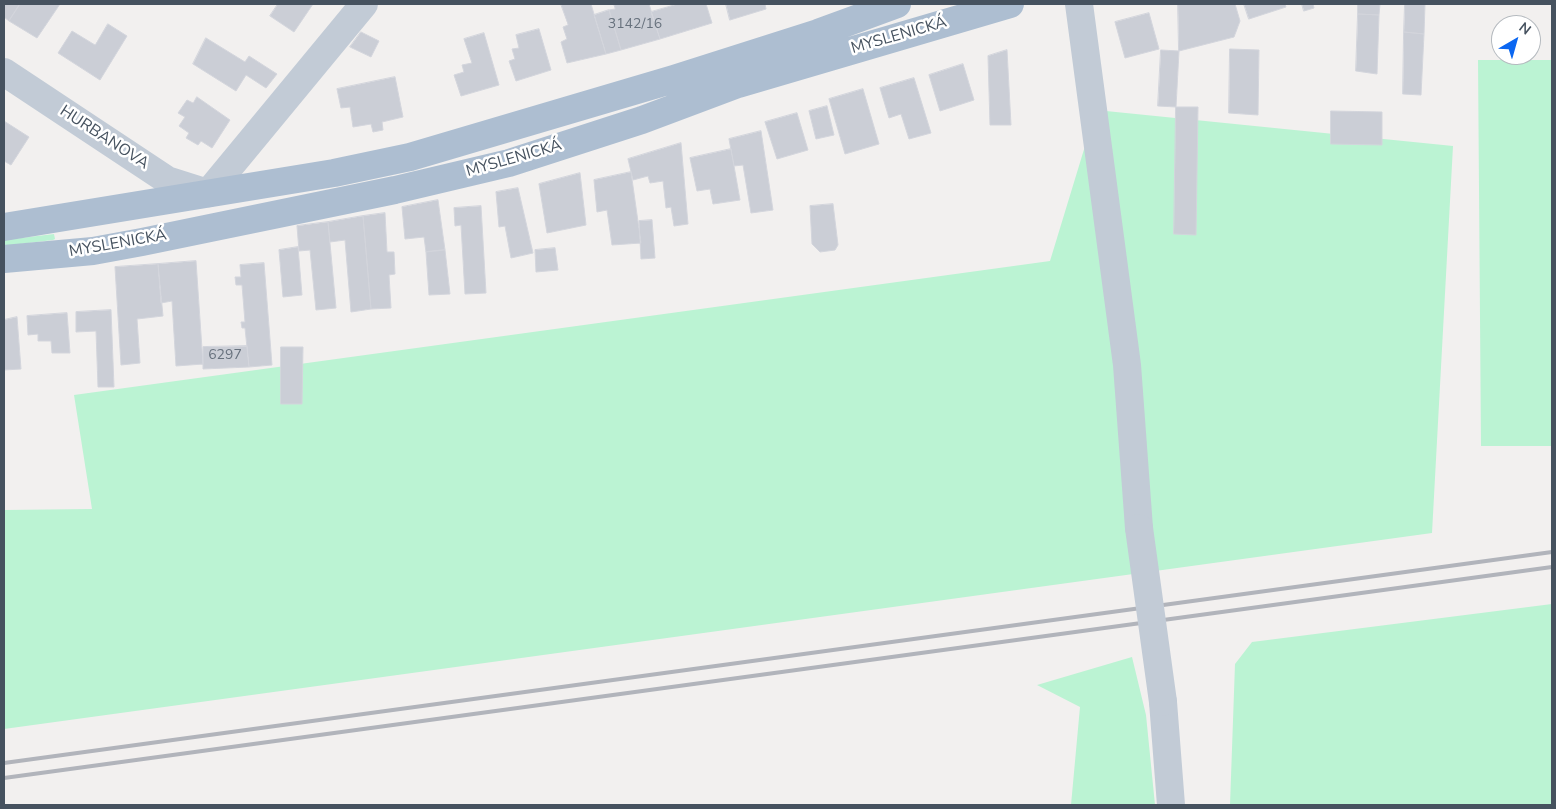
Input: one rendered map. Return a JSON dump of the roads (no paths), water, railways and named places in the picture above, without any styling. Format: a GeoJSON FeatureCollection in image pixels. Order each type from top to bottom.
{"type":"FeatureCollection","features":[{"type":"Feature","properties":{"kind":"main road","name":"MYSLENICKÁ"},"geometry":{"type":"LineString","coordinates":[[4,226],[334,173],[410,156],[692,73],[818,33],[897,4]]}},
{"type":"Feature","properties":{"kind":"main road","name":"MYSLENICKÁ"},"geometry":{"type":"LineString","coordinates":[[4,259],[93,251],[142,242],[395,190],[509,163],[642,120],[738,84],[1010,4]]}},
{"type":"Feature","properties":{"kind":"street"},"geometry":{"type":"LineString","coordinates":[[208,194],[364,4]]}},
{"type":"Feature","properties":{"kind":"street"},"geometry":{"type":"LineString","coordinates":[[1080,4],[1126,365],[1139,528],[1163,702],[1171,805]]}},
{"type":"Feature","properties":{"kind":"street","name":"HURBANOVA"},"geometry":{"type":"LineString","coordinates":[[4,72],[168,180],[208,194]]}},
{"type":"Feature","properties":{"kind":"railway"},"geometry":{"type":"LineString","coordinates":[[4,763],[1552,552]]}},
{"type":"Feature","properties":{"kind":"railway"},"geometry":{"type":"LineString","coordinates":[[4,778],[1552,567]]}}]}
